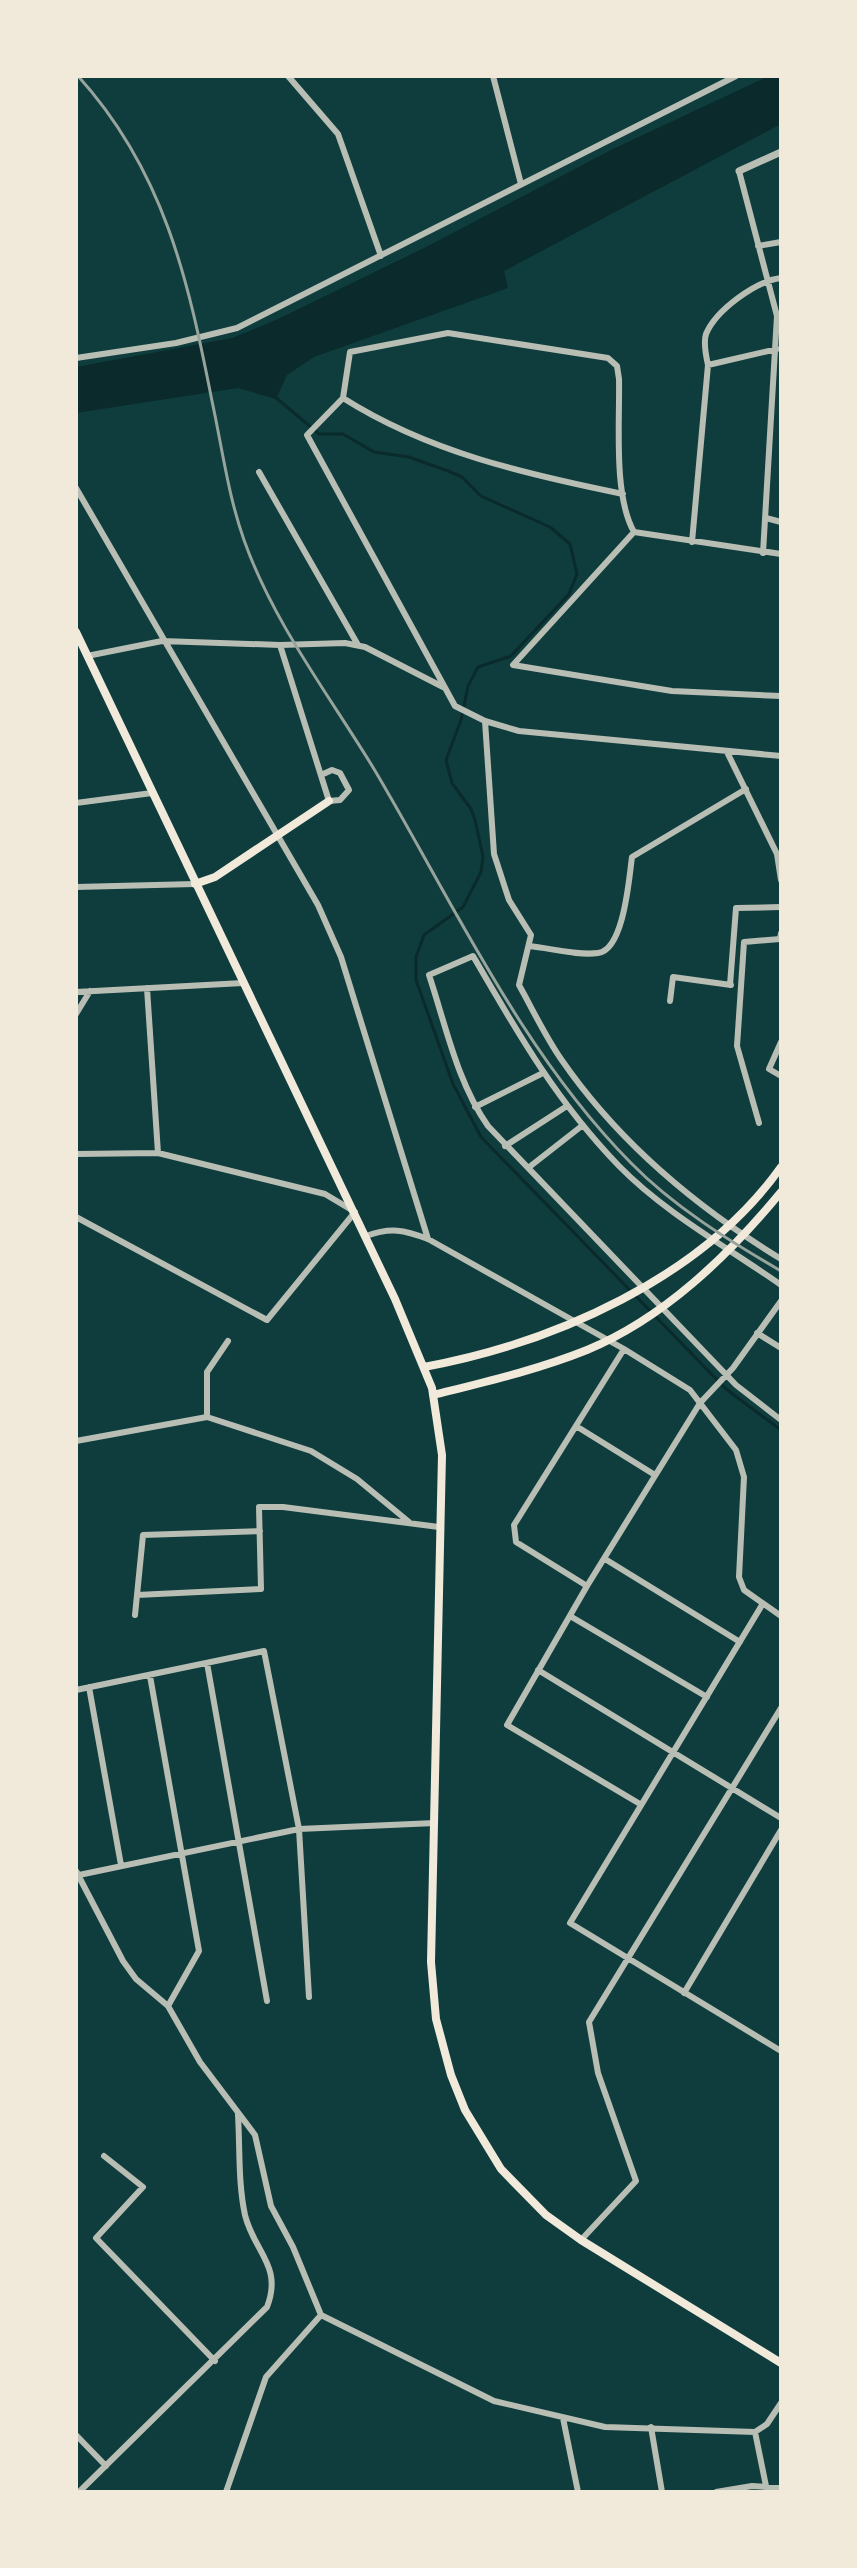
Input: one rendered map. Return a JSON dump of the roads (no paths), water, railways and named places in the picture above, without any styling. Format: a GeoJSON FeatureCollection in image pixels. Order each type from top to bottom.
{"type":"FeatureCollection","features":[{"type":"Feature","properties":{"kind":"main road"},"geometry":{"type":"LineString","coordinates":[[76,632],[355,1212],[424,1367],[433,1395],[442,1455],[431,1962],[436,2019],[451,2075],[465,2110],[501,2169],[546,2215],[581,2240],[781,2363]]}},
{"type":"Feature","properties":{"kind":"main road"},"geometry":{"type":"LineString","coordinates":[[195,884],[215,877],[329,801]]}},
{"type":"Feature","properties":{"kind":"main road"},"geometry":{"type":"LineString","coordinates":[[424,1367],[544,1336],[608,1308],[668,1271],[737,1216],[781,1167]]}},
{"type":"Feature","properties":{"kind":"main road"},"geometry":{"type":"LineString","coordinates":[[433,1395],[537,1368],[618,1335],[716,1263],[781,1192]]}},
{"type":"Feature","properties":{"kind":"street"},"geometry":{"type":"LineString","coordinates":[[288,76],[338,134],[381,256]]}},
{"type":"Feature","properties":{"kind":"street"},"geometry":{"type":"LineString","coordinates":[[493,76],[521,184]]}},
{"type":"Feature","properties":{"kind":"street"},"geometry":{"type":"LineString","coordinates":[[76,358],[176,343],[237,328],[736,76]]}},
{"type":"Feature","properties":{"kind":"street"},"geometry":{"type":"LineString","coordinates":[[763,553],[778,374],[779,317],[739,171],[781,152]]}},
{"type":"Feature","properties":{"kind":"street"},"geometry":{"type":"LineString","coordinates":[[758,246],[781,242]]}},
{"type":"Feature","properties":{"kind":"street"},"geometry":{"type":"LineString","coordinates":[[692,542],[708,365],[704,337],[715,319],[767,281],[781,278]]}},
{"type":"Feature","properties":{"kind":"street"},"geometry":{"type":"LineString","coordinates":[[781,554],[634,532],[626,519],[623,494],[619,379],[617,366],[608,358],[448,333],[350,352],[343,398],[307,435],[443,687],[457,707],[485,721],[519,731],[781,756]]}},
{"type":"Feature","properties":{"kind":"street"},"geometry":{"type":"LineString","coordinates":[[708,365],[777,349]]}},
{"type":"Feature","properties":{"kind":"street"},"geometry":{"type":"LineString","coordinates":[[343,398],[375,419],[456,452],[527,474],[623,494]]}},
{"type":"Feature","properties":{"kind":"street"},"geometry":{"type":"LineString","coordinates":[[771,431],[781,432]]}},
{"type":"Feature","properties":{"kind":"street"},"geometry":{"type":"LineString","coordinates":[[259,472],[358,645]]}},
{"type":"Feature","properties":{"kind":"street"},"geometry":{"type":"LineString","coordinates":[[76,488],[103,529],[162,641],[318,905],[341,957],[428,1239]]}},
{"type":"Feature","properties":{"kind":"street"},"geometry":{"type":"LineString","coordinates":[[766,518],[781,522]]}},
{"type":"Feature","properties":{"kind":"street"},"geometry":{"type":"LineString","coordinates":[[634,532],[513,665],[672,691],[781,696]]}},
{"type":"Feature","properties":{"kind":"street"},"geometry":{"type":"LineString","coordinates":[[76,658],[162,641],[358,645],[443,687]]}},
{"type":"Feature","properties":{"kind":"street"},"geometry":{"type":"LineString","coordinates":[[280,645],[329,801],[340,800],[349,790],[340,773],[332,770],[321,775]]}},
{"type":"Feature","properties":{"kind":"street"},"geometry":{"type":"LineString","coordinates":[[485,721],[494,854],[509,900],[531,935],[519,985],[561,1059],[631,1143],[730,1228],[781,1259]]}},
{"type":"Feature","properties":{"kind":"street"},"geometry":{"type":"LineString","coordinates":[[727,752],[777,854],[781,880]]}},
{"type":"Feature","properties":{"kind":"street"},"geometry":{"type":"LineString","coordinates":[[529,946],[599,954],[610,948],[621,923],[632,857],[746,789]]}},
{"type":"Feature","properties":{"kind":"street"},"geometry":{"type":"LineString","coordinates":[[76,803],[152,793]]}},
{"type":"Feature","properties":{"kind":"street"},"geometry":{"type":"LineString","coordinates":[[76,887],[195,884]]}},
{"type":"Feature","properties":{"kind":"street"},"geometry":{"type":"LineString","coordinates":[[730,985],[736,908],[781,907]]}},
{"type":"Feature","properties":{"kind":"street"},"geometry":{"type":"LineString","coordinates":[[759,1123],[737,1046],[744,942],[780,939],[781,933]]}},
{"type":"Feature","properties":{"kind":"street"},"geometry":{"type":"LineString","coordinates":[[781,1285],[662,1202],[620,1167],[541,1074],[473,956],[429,975],[475,1107],[505,1146],[725,1377],[781,1420]]}},
{"type":"Feature","properties":{"kind":"street"},"geometry":{"type":"LineString","coordinates":[[670,1001],[673,977],[739,986]]}},
{"type":"Feature","properties":{"kind":"street"},"geometry":{"type":"LineString","coordinates":[[76,992],[243,983]]}},
{"type":"Feature","properties":{"kind":"street"},"geometry":{"type":"LineString","coordinates":[[147,988],[158,1153]]}},
{"type":"Feature","properties":{"kind":"street"},"geometry":{"type":"LineString","coordinates":[[76,1014],[90,991]]}},
{"type":"Feature","properties":{"kind":"street"},"geometry":{"type":"LineString","coordinates":[[781,1042],[769,1069],[781,1076]]}},
{"type":"Feature","properties":{"kind":"street"},"geometry":{"type":"LineString","coordinates":[[475,1107],[541,1074]]}},
{"type":"Feature","properties":{"kind":"street"},"geometry":{"type":"LineString","coordinates":[[505,1146],[567,1106]]}},
{"type":"Feature","properties":{"kind":"street"},"geometry":{"type":"LineString","coordinates":[[528,1168],[583,1125]]}},
{"type":"Feature","properties":{"kind":"street"},"geometry":{"type":"LineString","coordinates":[[76,1154],[158,1153],[325,1194],[355,1212],[267,1320],[76,1217]]}},
{"type":"Feature","properties":{"kind":"street"},"geometry":{"type":"LineString","coordinates":[[366,1236],[385,1229],[403,1229],[428,1239],[624,1349],[690,1390],[741,1460],[744,1477],[739,1577],[744,1590],[781,1616]]}},
{"type":"Feature","properties":{"kind":"street"},"geometry":{"type":"LineString","coordinates":[[640,1804],[507,1725],[587,1586],[700,1403],[725,1377],[781,1301]]}},
{"type":"Feature","properties":{"kind":"street"},"geometry":{"type":"LineString","coordinates":[[757,1333],[781,1348]]}},
{"type":"Feature","properties":{"kind":"street"},"geometry":{"type":"LineString","coordinates":[[207,1417],[207,1372],[228,1341]]}},
{"type":"Feature","properties":{"kind":"street"},"geometry":{"type":"LineString","coordinates":[[587,1586],[516,1542],[514,1525],[624,1349]]}},
{"type":"Feature","properties":{"kind":"street"},"geometry":{"type":"LineString","coordinates":[[76,1441],[207,1417],[311,1451],[357,1479],[412,1524]]}},
{"type":"Feature","properties":{"kind":"street"},"geometry":{"type":"LineString","coordinates":[[576,1426],[655,1475]]}},
{"type":"Feature","properties":{"kind":"street"},"geometry":{"type":"LineString","coordinates":[[137,1595],[261,1589],[259,1507],[311,1510],[439,1527]]}},
{"type":"Feature","properties":{"kind":"street"},"geometry":{"type":"LineString","coordinates":[[135,1615],[143,1535],[260,1531]]}},
{"type":"Feature","properties":{"kind":"street"},"geometry":{"type":"LineString","coordinates":[[605,1559],[740,1642]]}},
{"type":"Feature","properties":{"kind":"street"},"geometry":{"type":"LineString","coordinates":[[762,1605],[570,1923],[781,2051]]}},
{"type":"Feature","properties":{"kind":"street"},"geometry":{"type":"LineString","coordinates":[[570,1616],[707,1697]]}},
{"type":"Feature","properties":{"kind":"street"},"geometry":{"type":"LineString","coordinates":[[76,1690],[264,1651],[299,1829],[309,1997]]}},
{"type":"Feature","properties":{"kind":"street"},"geometry":{"type":"LineString","coordinates":[[207,1663],[267,2001]]}},
{"type":"Feature","properties":{"kind":"street"},"geometry":{"type":"LineString","coordinates":[[538,1670],[781,1818]]}},
{"type":"Feature","properties":{"kind":"street"},"geometry":{"type":"LineString","coordinates":[[150,1676],[199,1951],[168,2006]]}},
{"type":"Feature","properties":{"kind":"street"},"geometry":{"type":"LineString","coordinates":[[89,1687],[121,1865]]}},
{"type":"Feature","properties":{"kind":"street"},"geometry":{"type":"LineString","coordinates":[[581,2240],[636,2181],[598,2073],[589,2022],[781,1708]]}},
{"type":"Feature","properties":{"kind":"street"},"geometry":{"type":"LineString","coordinates":[[435,1823],[299,1829],[77,1873],[123,1961],[136,1979],[168,2006],[200,2062],[255,2135],[271,2206],[293,2247],[321,2315],[494,2401],[605,2427],[755,2432],[767,2424],[781,2403]]}},
{"type":"Feature","properties":{"kind":"street"},"geometry":{"type":"LineString","coordinates":[[684,1993],[781,1830]]}},
{"type":"Feature","properties":{"kind":"street"},"geometry":{"type":"LineString","coordinates":[[79,2492],[267,2307],[275,2288],[272,2273],[246,2218],[238,2112]]}},
{"type":"Feature","properties":{"kind":"street"},"geometry":{"type":"LineString","coordinates":[[104,2156],[143,2187],[96,2238],[215,2361]]}},
{"type":"Feature","properties":{"kind":"street"},"geometry":{"type":"LineString","coordinates":[[226,2492],[266,2377],[321,2315]]}},
{"type":"Feature","properties":{"kind":"street"},"geometry":{"type":"LineString","coordinates":[[563,2418],[578,2492]]}},
{"type":"Feature","properties":{"kind":"street"},"geometry":{"type":"LineString","coordinates":[[651,2427],[662,2492]]}},
{"type":"Feature","properties":{"kind":"street"},"geometry":{"type":"LineString","coordinates":[[755,2432],[766,2486]]}},
{"type":"Feature","properties":{"kind":"street"},"geometry":{"type":"LineString","coordinates":[[76,2435],[106,2466]]}},
{"type":"Feature","properties":{"kind":"street"},"geometry":{"type":"LineString","coordinates":[[716,2492],[766,2486],[781,2488]]}},
{"type":"Feature","properties":{"kind":"water"},"geometry":{"type":"Polygon","coordinates":[[[769,76],[781,76],[781,124],[504,271],[508,288],[314,357],[287,375],[276,399],[238,388],[76,413],[76,367],[232,338],[276,320],[426,247],[613,149],[769,76]]]}},
{"type":"Feature","properties":{"kind":"waterway"},"geometry":{"type":"LineString","coordinates":[[274,396],[319,434],[343,434],[374,452],[409,457],[462,477],[481,496],[550,527],[570,544],[577,574],[569,594],[511,656],[478,667],[468,686],[461,720],[446,760],[452,783],[471,809],[475,820],[483,857],[481,872],[463,907],[424,935],[416,957],[416,980],[453,1084],[481,1137],[726,1389],[781,1430]]}},
{"type":"Feature","properties":{"kind":"railway"},"geometry":{"type":"LineString","coordinates":[[78,76],[132,150],[168,228],[193,312],[238,523],[270,600],[303,658],[374,769],[522,1025],[592,1120],[631,1163],[665,1194],[702,1222],[781,1271]]}}]}
